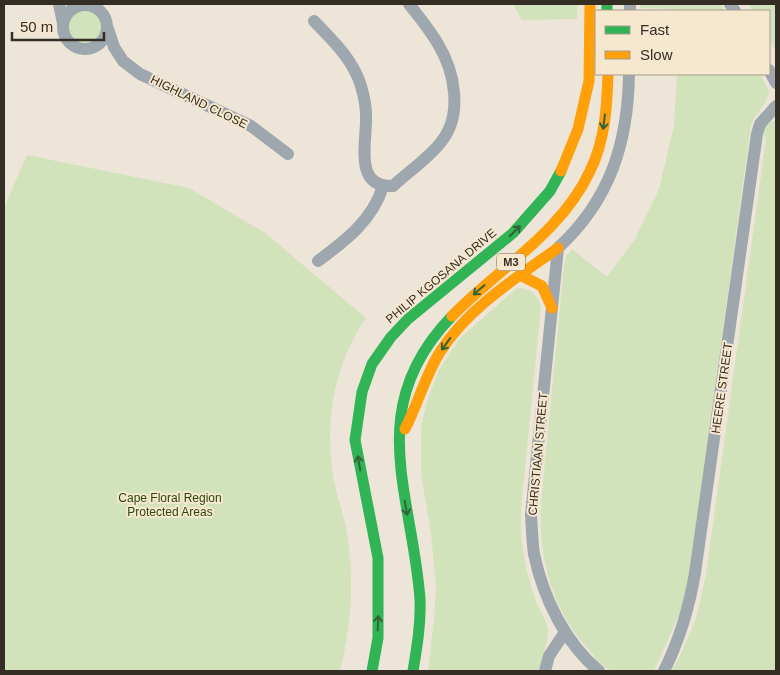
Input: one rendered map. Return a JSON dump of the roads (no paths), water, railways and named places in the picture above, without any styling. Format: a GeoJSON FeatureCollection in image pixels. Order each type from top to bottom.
{"type":"FeatureCollection","features":[{"type":"Feature","properties":{"kind":"main road","name":"PHILIP KGOSANA DRIVE"},"geometry":{"type":"LineString","coordinates":[[372,671],[378,638],[378,558],[355,440],[362,392],[372,364],[391,337],[408,319],[513,233],[550,191],[561,172],[578,129],[589,81],[590,4]]}},
{"type":"Feature","properties":{"kind":"main road","name":"M3"},"geometry":{"type":"LineString","coordinates":[[413,671],[419,635],[419,594],[400,475],[399,442],[403,403],[409,380],[441,326],[456,310],[550,227],[584,184],[596,160],[603,134],[608,75]]}},
{"type":"Feature","properties":{"kind":"main road"},"geometry":{"type":"LineString","coordinates":[[399,442],[415,409],[430,368],[448,340],[479,308],[558,248]]}},
{"type":"Feature","properties":{"kind":"main road"},"geometry":{"type":"LineString","coordinates":[[520,275],[542,286],[552,308]]}},
{"type":"Feature","properties":{"kind":"street"},"geometry":{"type":"LineString","coordinates":[[59,4],[63,32],[67,41],[74,47],[82,50],[92,49],[105,38],[108,29],[104,9],[95,7],[78,5],[67,14],[63,23]]}},
{"type":"Feature","properties":{"kind":"street"},"geometry":{"type":"LineString","coordinates":[[314,21],[346,56],[362,86],[365,102],[365,168],[369,177],[375,183],[383,186],[393,186],[441,143],[453,119],[453,88],[445,59],[438,44],[409,4]]}},
{"type":"Feature","properties":{"kind":"street","name":"HIGHLAND CLOSE"},"geometry":{"type":"LineString","coordinates":[[108,29],[114,47],[123,62],[140,74],[251,126],[288,154]]}},
{"type":"Feature","properties":{"kind":"street"},"geometry":{"type":"LineString","coordinates":[[99,45],[114,47]]}},
{"type":"Feature","properties":{"kind":"street"},"geometry":{"type":"LineString","coordinates":[[770,72],[776,83]]}},
{"type":"Feature","properties":{"kind":"street"},"geometry":{"type":"LineString","coordinates":[[558,248],[585,218],[610,176],[616,162],[626,124],[629,75]]}},
{"type":"Feature","properties":{"kind":"street","name":"HEERE STREET"},"geometry":{"type":"LineString","coordinates":[[664,671],[682,632],[695,573],[757,134],[760,124],[776,106]]}},
{"type":"Feature","properties":{"kind":"street"},"geometry":{"type":"LineString","coordinates":[[318,260],[340,245],[361,225],[380,197],[383,186]]}},
{"type":"Feature","properties":{"kind":"street","name":"CHRISTIAAN STREET"},"geometry":{"type":"LineString","coordinates":[[558,248],[531,515],[534,553],[544,590],[565,632],[588,662],[599,671]]}},
{"type":"Feature","properties":{"kind":"street"},"geometry":{"type":"LineString","coordinates":[[545,671],[549,656],[565,632]]}},
{"type":"Feature","properties":{"kind":"park label","name":"Cape Floral Region Protected Areas"},"geometry":{"type":"Point","coordinates":[170,505]}}]}
